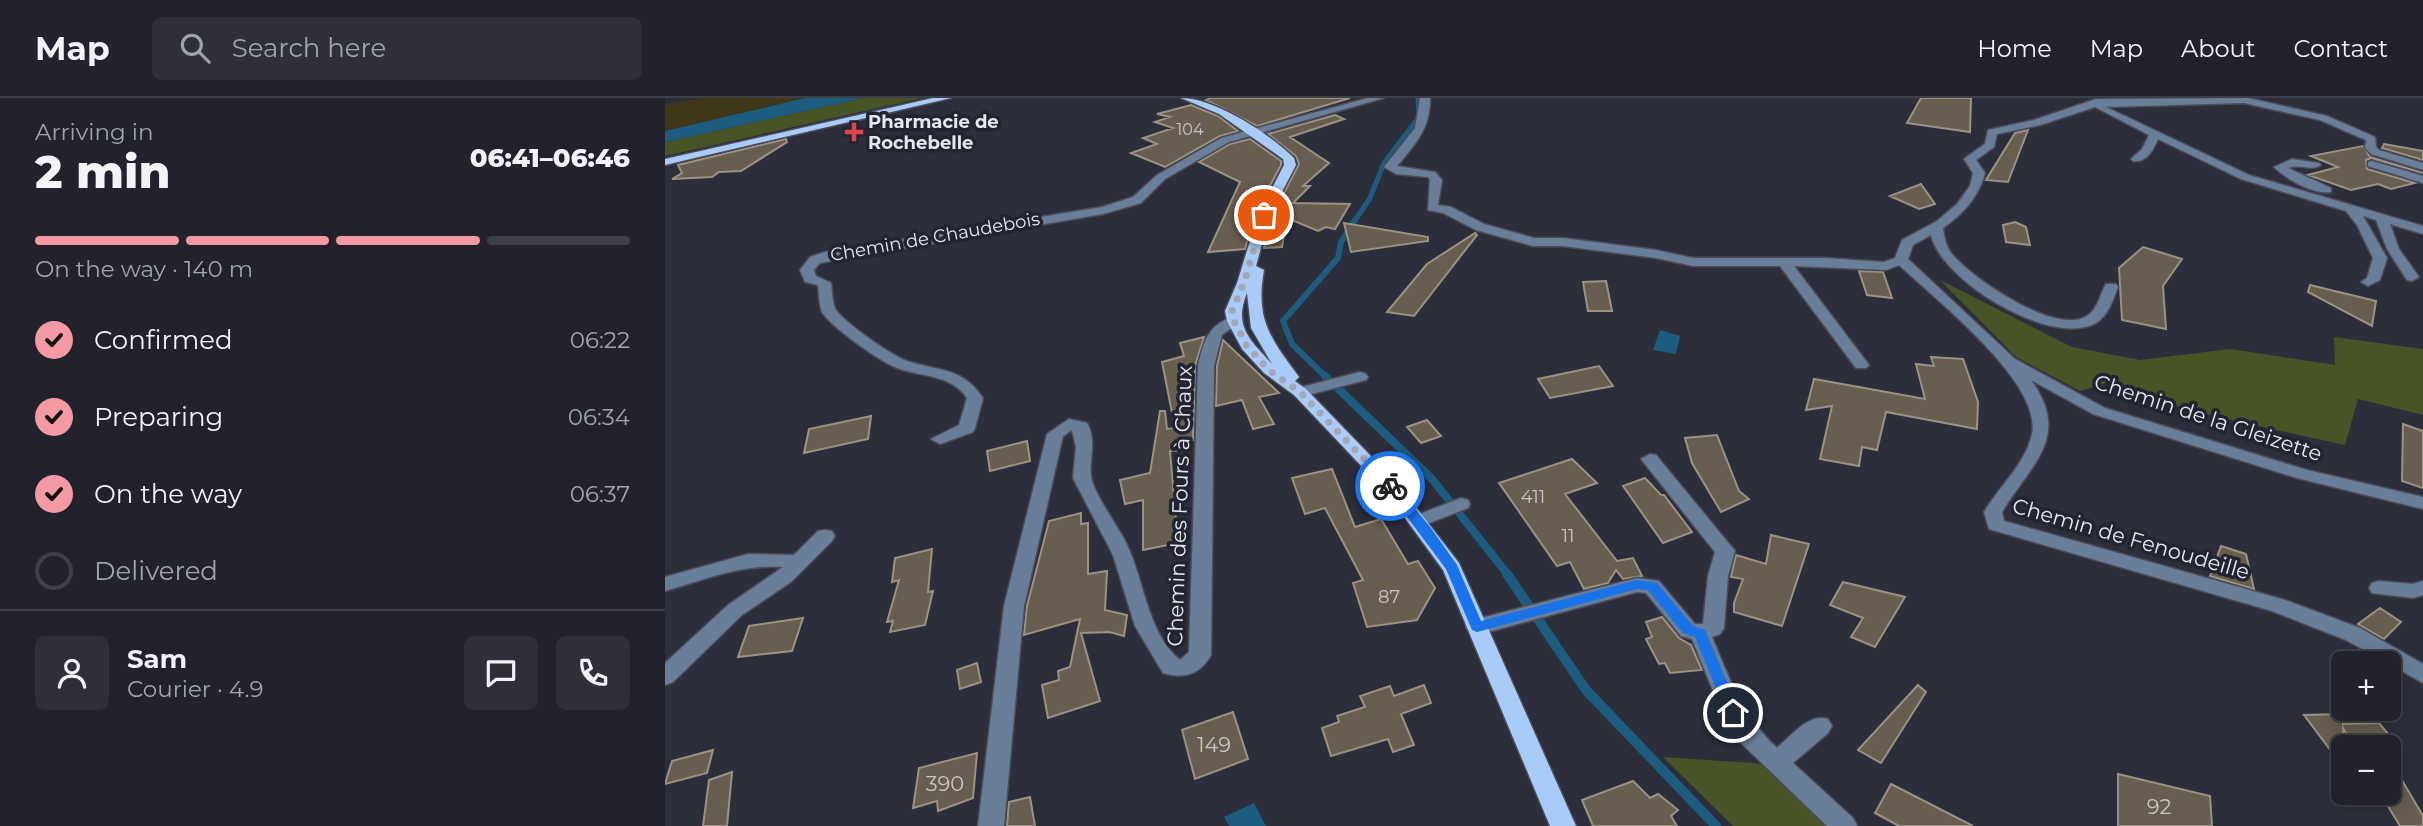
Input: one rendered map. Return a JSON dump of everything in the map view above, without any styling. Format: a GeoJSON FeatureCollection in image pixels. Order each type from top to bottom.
{"type":"FeatureCollection","features":[{"type":"Feature","properties":{"kind":"main road"},"geometry":{"type":"LineString","coordinates":[[665,162],[946,98]]}},
{"type":"Feature","properties":{"kind":"main road"},"geometry":{"type":"LineString","coordinates":[[1186,98],[1223,112],[1278,150],[1290,165],[1264,215],[1256,247],[1232,311],[1234,321],[1247,346],[1269,370],[1307,390]]}},
{"type":"Feature","properties":{"kind":"main road"},"geometry":{"type":"LineString","coordinates":[[1256,247],[1258,264],[1252,301],[1254,320],[1264,344],[1296,383],[1307,390],[1427,518],[1452,568],[1563,826]]}},
{"type":"Feature","properties":{"kind":"street"},"geometry":{"type":"LineString","coordinates":[[1252,132],[1379,98]]}},
{"type":"Feature","properties":{"kind":"street"},"geometry":{"type":"LineString","coordinates":[[1425,98],[1427,117],[1412,143],[1390,167],[1397,171],[1431,174],[1436,180],[1432,207],[1447,209],[1480,227],[1533,242],[1563,242],[1655,254],[1693,262],[1886,266],[1901,260],[1906,243],[1949,219],[1976,189],[1979,173],[1970,159],[1990,145],[1992,132],[2036,123],[2096,101],[2244,100],[2323,118],[2371,139],[2370,148],[2375,152],[2423,167]]}},
{"type":"Feature","properties":{"kind":"street"},"geometry":{"type":"LineString","coordinates":[[2096,101],[2154,135],[2245,177],[2423,230]]}},
{"type":"Feature","properties":{"kind":"street","name":"Chemin de Chaudebois"},"geometry":{"type":"LineString","coordinates":[[940,439],[967,428],[975,398],[970,387],[957,378],[894,362],[829,311],[824,283],[810,279],[807,270],[814,261],[825,256],[1103,210],[1137,200],[1161,177],[1225,140],[1252,132]]}},
{"type":"Feature","properties":{"kind":"street"},"geometry":{"type":"LineString","coordinates":[[2137,159],[2147,151],[2154,135]]}},
{"type":"Feature","properties":{"kind":"street"},"geometry":{"type":"LineString","coordinates":[[2315,165],[2292,162],[2280,167],[2306,183],[2361,200],[2371,206],[2366,213]]}},
{"type":"Feature","properties":{"kind":"street"},"geometry":{"type":"LineString","coordinates":[[2372,164],[2423,180]]}},
{"type":"Feature","properties":{"kind":"street"},"geometry":{"type":"LineString","coordinates":[[2350,208],[2363,224],[2380,258],[2374,279],[2368,282]]}},
{"type":"Feature","properties":{"kind":"street"},"geometry":{"type":"LineString","coordinates":[[2381,217],[2403,230]]}},
{"type":"Feature","properties":{"kind":"street"},"geometry":{"type":"LineString","coordinates":[[2381,217],[2393,249],[2412,277]]}},
{"type":"Feature","properties":{"kind":"street"},"geometry":{"type":"LineString","coordinates":[[1935,227],[1942,251],[1959,272],[1985,290],[2058,323],[2089,321],[2102,310],[2111,288]]}},
{"type":"Feature","properties":{"kind":"street","name":"Chemin de la Gleizette"},"geometry":{"type":"LineString","coordinates":[[1901,260],[2010,362],[2099,411],[2303,474],[2423,503]]}},
{"type":"Feature","properties":{"kind":"street"},"geometry":{"type":"LineString","coordinates":[[1785,263],[1861,365]]}},
{"type":"Feature","properties":{"kind":"street","name":"Chemin des Fours à Chaux"},"geometry":{"type":"LineString","coordinates":[[991,826],[1014,606],[1055,434],[1069,424],[1081,427],[1085,447],[1082,478],[1123,555],[1145,626],[1171,667],[1184,669],[1200,655],[1206,366],[1212,337],[1222,325],[1234,321]]}},
{"type":"Feature","properties":{"kind":"street","name":"Chemin de Fenoudeille"},"geometry":{"type":"LineString","coordinates":[[2010,362],[2038,403],[2043,433],[2029,461],[2001,495],[1993,512],[1996,525],[2278,605],[2353,634],[2423,674]]}},
{"type":"Feature","properties":{"kind":"street"},"geometry":{"type":"LineString","coordinates":[[1307,390],[1360,377]]}},
{"type":"Feature","properties":{"kind":"street"},"geometry":{"type":"LineString","coordinates":[[1477,627],[1637,585],[1652,586],[1688,630],[1700,634],[1713,628],[1718,576],[1725,551],[1650,459]]}},
{"type":"Feature","properties":{"kind":"street"},"geometry":{"type":"LineString","coordinates":[[1427,518],[1461,504]]}},
{"type":"Feature","properties":{"kind":"street"},"geometry":{"type":"LineString","coordinates":[[665,677],[735,610],[784,577],[825,536]]}},
{"type":"Feature","properties":{"kind":"street"},"geometry":{"type":"LineString","coordinates":[[665,584],[737,563],[783,558],[798,563]]}},
{"type":"Feature","properties":{"kind":"street"},"geometry":{"type":"LineString","coordinates":[[2379,588],[2413,591],[2423,588]]}},
{"type":"Feature","properties":{"kind":"street"},"geometry":{"type":"LineString","coordinates":[[1700,634],[1733,713],[1748,735],[1844,826]]}},
{"type":"Feature","properties":{"kind":"street"},"geometry":{"type":"LineString","coordinates":[[1777,762],[1820,726]]}},
{"type":"Feature","properties":{"kind":"green space"},"geometry":{"type":"Polygon","coordinates":[[[864,98],[922,98],[665,156],[665,142],[864,98]]]}},
{"type":"Feature","properties":{"kind":"green space"},"geometry":{"type":"Polygon","coordinates":[[[1940,280],[2072,347],[2140,360],[2230,349],[2335,365],[2334,337],[2423,349],[2423,415],[2358,399],[2345,445],[2191,411],[2109,382],[2080,391],[2016,357],[1940,280]]]}},
{"type":"Feature","properties":{"kind":"green space"},"geometry":{"type":"Polygon","coordinates":[[[1663,757],[1767,764],[1831,826],[1733,826],[1663,757]]]}},
{"type":"Feature","properties":{"kind":"sand"},"geometry":{"type":"Polygon","coordinates":[[[704,98],[805,98],[665,131],[665,104],[704,98]]]}},
{"type":"Feature","properties":{"kind":"water"},"geometry":{"type":"Polygon","coordinates":[[[805,98],[864,98],[665,142],[665,131],[805,98]]]}},
{"type":"Feature","properties":{"kind":"water"},"geometry":{"type":"Polygon","coordinates":[[[1660,330],[1680,336],[1676,354],[1653,350],[1660,330]]]}},
{"type":"Feature","properties":{"kind":"water"},"geometry":{"type":"Polygon","coordinates":[[[1254,803],[1266,826],[1229,826],[1224,817],[1254,803]]]}},
{"type":"Feature","properties":{"kind":"building"},"geometry":{"type":"Polygon","coordinates":[[[1350,98],[1257,126],[1206,100],[1350,98]]]}},
{"type":"Feature","properties":{"kind":"building"},"geometry":{"type":"Polygon","coordinates":[[[1921,98],[1971,98],[1970,132],[1907,123],[1921,98]]]}},
{"type":"Feature","properties":{"kind":"building"},"geometry":{"type":"Polygon","coordinates":[[[1191,105],[1218,116],[1238,131],[1220,136],[1165,167],[1131,153],[1157,144],[1143,138],[1173,128],[1155,122],[1170,117],[1157,114],[1191,105]]]}},
{"type":"Feature","properties":{"kind":"building"},"geometry":{"type":"Polygon","coordinates":[[[1335,115],[1344,119],[1290,137],[1329,163],[1303,186],[1310,186],[1293,203],[1350,204],[1335,229],[1326,227],[1318,231],[1287,218],[1282,247],[1264,248],[1272,216],[1299,164],[1296,156],[1268,134],[1335,115]]]}},
{"type":"Feature","properties":{"kind":"building"},"geometry":{"type":"Polygon","coordinates":[[[2028,130],[2008,182],[1986,180],[2015,133],[2028,130]]]}},
{"type":"Feature","properties":{"kind":"building"},"geometry":{"type":"Polygon","coordinates":[[[786,139],[787,142],[741,171],[719,172],[712,177],[672,179],[682,173],[678,165],[786,139]]]}},
{"type":"Feature","properties":{"kind":"building"},"geometry":{"type":"Polygon","coordinates":[[[1250,139],[1281,161],[1281,165],[1255,214],[1245,249],[1208,252],[1240,182],[1199,162],[1230,144],[1250,139]]]}},
{"type":"Feature","properties":{"kind":"building"},"geometry":{"type":"Polygon","coordinates":[[[2384,144],[2423,151],[2423,160],[2382,148],[2384,144]]]}},
{"type":"Feature","properties":{"kind":"building"},"geometry":{"type":"Polygon","coordinates":[[[2363,146],[2370,157],[2423,173],[2371,158],[2366,160],[2367,169],[2415,183],[2391,189],[2378,184],[2351,190],[2308,175],[2338,167],[2311,156],[2363,146]]]}},
{"type":"Feature","properties":{"kind":"building"},"geometry":{"type":"Polygon","coordinates":[[[1921,184],[1935,204],[1919,209],[1890,196],[1921,184]]]}},
{"type":"Feature","properties":{"kind":"building"},"geometry":{"type":"Polygon","coordinates":[[[2015,222],[2026,227],[2030,245],[2006,242],[2003,225],[2015,222]]]}},
{"type":"Feature","properties":{"kind":"building"},"geometry":{"type":"Polygon","coordinates":[[[1344,223],[1428,237],[1428,241],[1351,252],[1344,223]]]}},
{"type":"Feature","properties":{"kind":"building"},"geometry":{"type":"Polygon","coordinates":[[[1475,233],[1477,235],[1414,316],[1387,312],[1427,264],[1475,233]]]}},
{"type":"Feature","properties":{"kind":"building"},"geometry":{"type":"Polygon","coordinates":[[[2143,247],[2182,259],[2163,286],[2166,329],[2122,320],[2119,268],[2143,247]]]}},
{"type":"Feature","properties":{"kind":"building"},"geometry":{"type":"Polygon","coordinates":[[[1859,271],[1883,272],[1892,298],[1867,295],[1859,271]]]}},
{"type":"Feature","properties":{"kind":"building"},"geometry":{"type":"Polygon","coordinates":[[[1606,281],[1612,311],[1588,311],[1583,282],[1606,281]]]}},
{"type":"Feature","properties":{"kind":"building"},"geometry":{"type":"Polygon","coordinates":[[[2310,285],[2376,301],[2372,326],[2308,292],[2310,285]]]}},
{"type":"Feature","properties":{"kind":"building"},"geometry":{"type":"Polygon","coordinates":[[[1204,337],[1195,366],[1193,440],[1186,440],[1185,450],[1170,451],[1178,543],[1143,550],[1143,500],[1125,504],[1120,480],[1150,473],[1160,411],[1165,411],[1167,429],[1175,428],[1162,362],[1184,356],[1180,343],[1204,337]]]}},
{"type":"Feature","properties":{"kind":"building"},"geometry":{"type":"Polygon","coordinates":[[[1223,340],[1279,393],[1259,397],[1274,424],[1253,429],[1242,400],[1216,406],[1217,366],[1223,340]]]}},
{"type":"Feature","properties":{"kind":"building"},"geometry":{"type":"Polygon","coordinates":[[[1931,357],[1963,359],[1978,402],[1977,429],[1886,412],[1877,450],[1862,447],[1859,466],[1820,459],[1832,406],[1806,410],[1814,379],[1925,399],[1916,364],[1934,366],[1931,357]]]}},
{"type":"Feature","properties":{"kind":"building"},"geometry":{"type":"Polygon","coordinates":[[[1599,366],[1613,386],[1550,398],[1538,379],[1599,366]]]}},
{"type":"Feature","properties":{"kind":"building"},"geometry":{"type":"Polygon","coordinates":[[[871,416],[868,439],[804,453],[809,429],[871,416]]]}},
{"type":"Feature","properties":{"kind":"building"},"geometry":{"type":"Polygon","coordinates":[[[1427,420],[1441,436],[1421,443],[1407,427],[1427,420]]]}},
{"type":"Feature","properties":{"kind":"building"},"geometry":{"type":"Polygon","coordinates":[[[2403,424],[2423,431],[2423,488],[2402,481],[2403,424]]]}},
{"type":"Feature","properties":{"kind":"building"},"geometry":{"type":"Polygon","coordinates":[[[1717,435],[1739,491],[1749,499],[1721,512],[1692,463],[1685,438],[1717,435]]]}},
{"type":"Feature","properties":{"kind":"building"},"geometry":{"type":"Polygon","coordinates":[[[1027,441],[1030,461],[990,471],[987,451],[1027,441]]]}},
{"type":"Feature","properties":{"kind":"building"},"geometry":{"type":"Polygon","coordinates":[[[1572,459],[1597,483],[1565,494],[1617,561],[1633,558],[1642,576],[1623,579],[1616,570],[1608,583],[1584,589],[1570,562],[1557,566],[1499,483],[1572,459]]]}},
{"type":"Feature","properties":{"kind":"building"},"geometry":{"type":"Polygon","coordinates":[[[1332,469],[1355,527],[1381,519],[1408,564],[1418,561],[1435,588],[1417,620],[1367,627],[1353,583],[1363,580],[1325,508],[1305,514],[1292,478],[1332,469]]]}},
{"type":"Feature","properties":{"kind":"building"},"geometry":{"type":"Polygon","coordinates":[[[1645,478],[1664,495],[1692,532],[1663,543],[1623,486],[1645,478]]]}},
{"type":"Feature","properties":{"kind":"building"},"geometry":{"type":"Polygon","coordinates":[[[1081,513],[1081,524],[1088,523],[1088,574],[1107,571],[1105,610],[1127,615],[1124,636],[1109,632],[1081,633],[1100,701],[1048,718],[1042,685],[1059,680],[1058,671],[1070,667],[1080,619],[1024,635],[1027,606],[1049,521],[1081,513]]]}},
{"type":"Feature","properties":{"kind":"building"},"geometry":{"type":"Polygon","coordinates":[[[1771,535],[1809,544],[1782,626],[1734,612],[1734,603],[1743,579],[1731,577],[1736,555],[1766,564],[1771,535]]]}},
{"type":"Feature","properties":{"kind":"building"},"geometry":{"type":"Polygon","coordinates":[[[2221,546],[2246,554],[2254,589],[2210,576],[2221,546]]]}},
{"type":"Feature","properties":{"kind":"building"},"geometry":{"type":"Polygon","coordinates":[[[932,549],[928,592],[933,591],[925,625],[890,632],[893,621],[887,622],[899,580],[892,582],[895,558],[932,549]]]}},
{"type":"Feature","properties":{"kind":"building"},"geometry":{"type":"Polygon","coordinates":[[[1843,582],[1905,597],[1875,647],[1851,637],[1863,618],[1830,605],[1843,582]]]}},
{"type":"Feature","properties":{"kind":"building"},"geometry":{"type":"Polygon","coordinates":[[[2380,608],[2401,622],[2384,639],[2358,624],[2380,608]]]}},
{"type":"Feature","properties":{"kind":"building"},"geometry":{"type":"Polygon","coordinates":[[[1662,617],[1679,638],[1691,645],[1702,670],[1670,673],[1665,663],[1659,664],[1646,639],[1652,637],[1646,622],[1662,617]]]}},
{"type":"Feature","properties":{"kind":"building"},"geometry":{"type":"Polygon","coordinates":[[[803,618],[792,651],[738,657],[749,626],[803,618]]]}},
{"type":"Feature","properties":{"kind":"building"},"geometry":{"type":"Polygon","coordinates":[[[977,663],[981,682],[960,689],[957,670],[977,663]]]}},
{"type":"Feature","properties":{"kind":"building"},"geometry":{"type":"Polygon","coordinates":[[[1424,685],[1431,703],[1401,714],[1414,745],[1393,752],[1388,739],[1331,756],[1322,728],[1339,722],[1337,716],[1365,707],[1360,696],[1390,686],[1394,696],[1424,685]]]}},
{"type":"Feature","properties":{"kind":"building"},"geometry":{"type":"Polygon","coordinates":[[[1918,685],[1926,692],[1881,763],[1858,750],[1918,685]]]}},
{"type":"Feature","properties":{"kind":"building"},"geometry":{"type":"Polygon","coordinates":[[[1233,712],[1248,759],[1195,779],[1182,730],[1233,712]]]}},
{"type":"Feature","properties":{"kind":"building"},"geometry":{"type":"Polygon","coordinates":[[[2331,714],[2331,721],[2343,721],[2343,724],[2379,723],[2389,735],[2347,735],[2343,728],[2343,735],[2331,735],[2331,751],[2304,715],[2331,714]]]}},
{"type":"Feature","properties":{"kind":"building"},"geometry":{"type":"Polygon","coordinates":[[[713,750],[707,773],[665,784],[672,761],[713,750]]]}},
{"type":"Feature","properties":{"kind":"building"},"geometry":{"type":"Polygon","coordinates":[[[977,753],[973,798],[938,811],[937,801],[913,808],[919,768],[977,753]]]}},
{"type":"Feature","properties":{"kind":"building"},"geometry":{"type":"Polygon","coordinates":[[[732,772],[727,826],[703,826],[709,780],[732,772]]]}},
{"type":"Feature","properties":{"kind":"building"},"geometry":{"type":"Polygon","coordinates":[[[2118,774],[2210,796],[2212,826],[2118,826],[2118,774]]]}},
{"type":"Feature","properties":{"kind":"building"},"geometry":{"type":"Polygon","coordinates":[[[2401,778],[2423,816],[2423,826],[2400,826],[2387,805],[2401,805],[2401,778]]]}},
{"type":"Feature","properties":{"kind":"building"},"geometry":{"type":"Polygon","coordinates":[[[1633,781],[1650,798],[1658,794],[1678,810],[1671,816],[1677,826],[1593,826],[1582,800],[1633,781]]]}},
{"type":"Feature","properties":{"kind":"building"},"geometry":{"type":"Polygon","coordinates":[[[1891,784],[1973,826],[1899,826],[1875,813],[1891,784]]]}},
{"type":"Feature","properties":{"kind":"building"},"geometry":{"type":"Polygon","coordinates":[[[1030,797],[1035,826],[1007,826],[1009,802],[1030,797]]]}},
{"type":"Feature","properties":{"kind":"waterway"},"geometry":{"type":"LineString","coordinates":[[1354,222],[1370,198],[1384,163],[1419,117],[1418,98]]}},
{"type":"Feature","properties":{"kind":"waterway"},"geometry":{"type":"LineString","coordinates":[[1327,378],[1292,344],[1283,321],[1338,258],[1341,242],[1355,220]]}},
{"type":"Feature","properties":{"kind":"waterway"},"geometry":{"type":"LineString","coordinates":[[1325,376],[1432,479],[1509,576]]}},
{"type":"Feature","properties":{"kind":"waterway"},"geometry":{"type":"LineString","coordinates":[[1507,574],[1586,690],[1716,826]]}},
{"type":"Feature","properties":{"kind":"way so far"},"geometry":{"type":"LineString","coordinates":[[1264,215],[1244,283],[1235,300],[1232,311],[1234,321],[1247,346],[1269,370],[1300,392],[1390,486]]}},
{"type":"Feature","properties":{"kind":"place","name":"Pharmacie de Rochebelle"},"geometry":{"type":"Point","coordinates":[854,132]}},
{"type":"Feature","properties":{"kind":"route"},"geometry":{"type":"LineString","coordinates":[[1390,486],[1427,531],[1452,568],[1477,627],[1637,585],[1652,586],[1688,630],[1700,634],[1718,671],[1733,713]]}}]}
